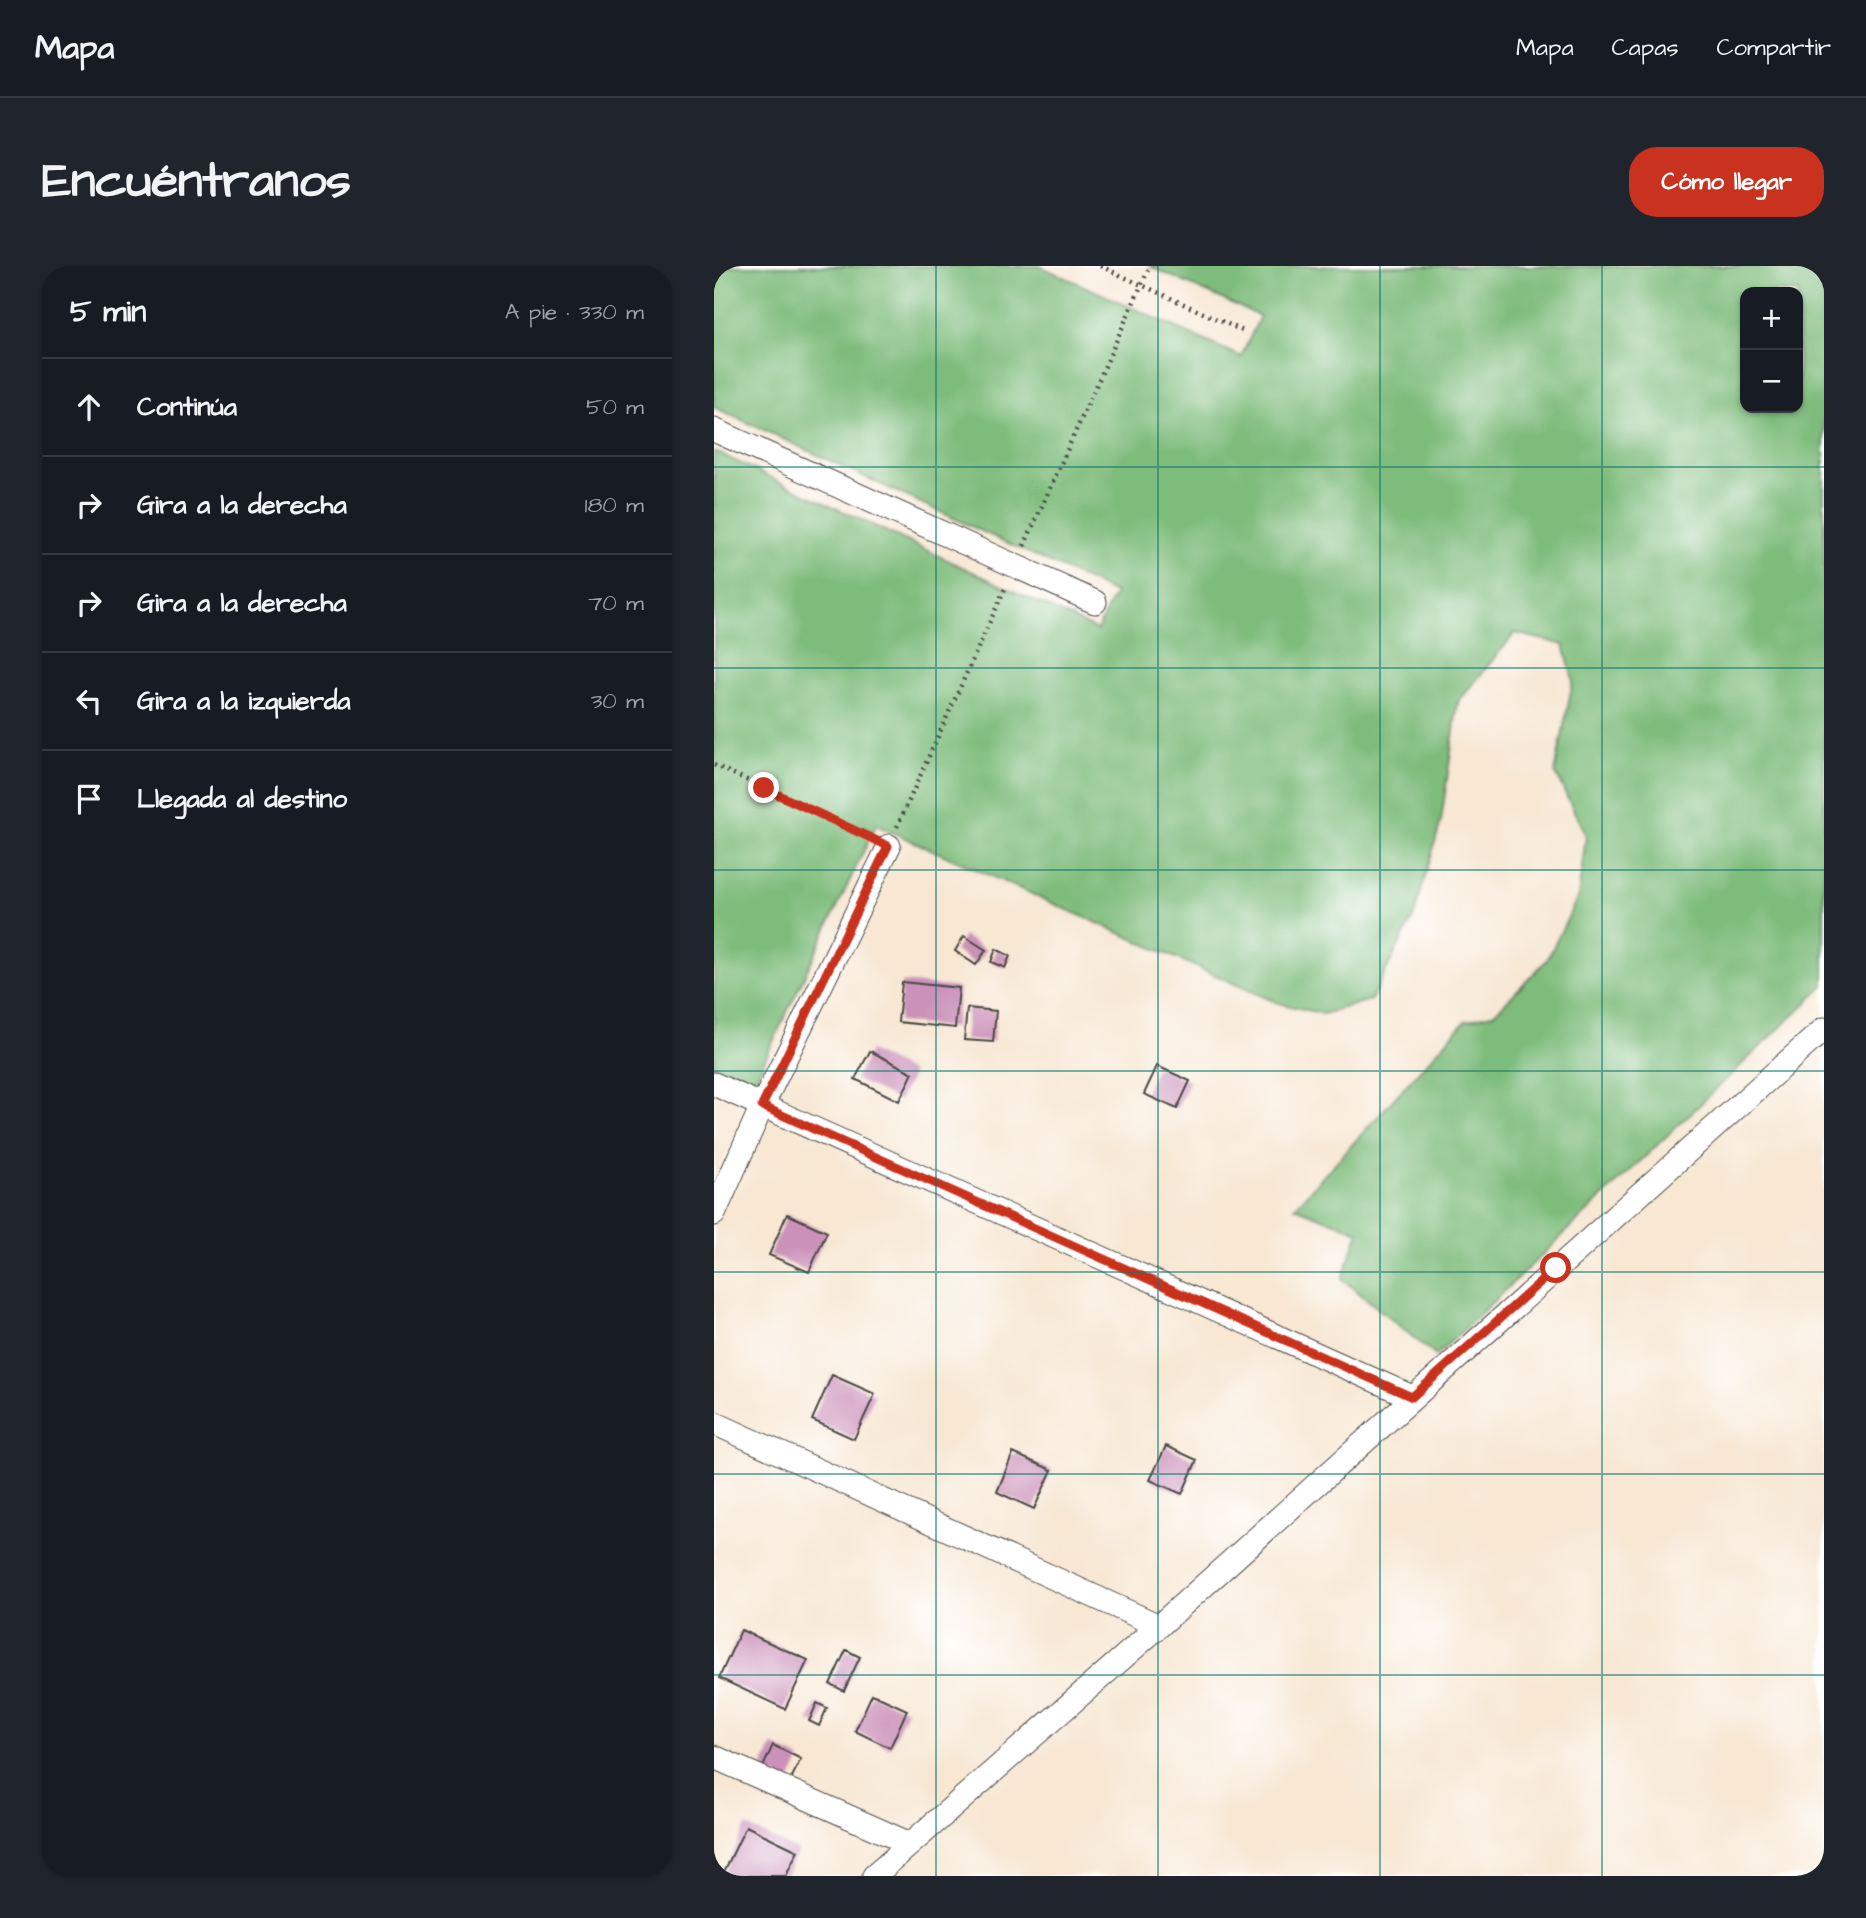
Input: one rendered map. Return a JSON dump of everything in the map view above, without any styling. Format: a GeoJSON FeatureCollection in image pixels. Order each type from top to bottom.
{"type":"FeatureCollection","features":[{"type":"Feature","properties":{"kind":"street"},"geometry":{"type":"LineString","coordinates":[[714,430],[1095,603]]}},
{"type":"Feature","properties":{"kind":"street"},"geometry":{"type":"LineString","coordinates":[[714,1214],[762,1106],[888,846]]}},
{"type":"Feature","properties":{"kind":"street"},"geometry":{"type":"LineString","coordinates":[[874,1876],[1158,1626],[1824,1029]]}},
{"type":"Feature","properties":{"kind":"street"},"geometry":{"type":"LineString","coordinates":[[714,1084],[1412,1397]]}},
{"type":"Feature","properties":{"kind":"street"},"geometry":{"type":"LineString","coordinates":[[714,1423],[1158,1626]]}},
{"type":"Feature","properties":{"kind":"street"},"geometry":{"type":"LineString","coordinates":[[714,1757],[910,1844]]}},
{"type":"Feature","properties":{"kind":"path"},"geometry":{"type":"LineString","coordinates":[[1100,266],[1243,331]]}},
{"type":"Feature","properties":{"kind":"path"},"geometry":{"type":"LineString","coordinates":[[714,765],[888,846]]}},
{"type":"Feature","properties":{"kind":"green space"},"geometry":{"type":"Polygon","coordinates":[[[714,266],[1040,266],[1241,357],[1260,316],[1149,266],[1824,266],[1824,986],[1436,1356],[1342,1279],[1359,1232],[1295,1207],[1465,1021],[1495,1013],[1547,960],[1578,897],[1586,836],[1555,772],[1573,680],[1564,645],[1515,633],[1458,702],[1441,821],[1414,916],[1371,1000],[1323,1014],[1278,1003],[876,825],[753,1084],[714,1068],[714,451],[1097,630],[1115,593],[714,407],[714,266]]]}},
{"type":"Feature","properties":{"kind":"building"},"geometry":{"type":"Polygon","coordinates":[[[964,936],[986,950],[976,965],[955,951],[964,936]]]}},
{"type":"Feature","properties":{"kind":"building"},"geometry":{"type":"Polygon","coordinates":[[[996,949],[1010,956],[1005,968],[991,962],[996,949]]]}},
{"type":"Feature","properties":{"kind":"building"},"geometry":{"type":"Polygon","coordinates":[[[902,982],[959,988],[955,1028],[898,1022],[902,982]]]}},
{"type":"Feature","properties":{"kind":"building"},"geometry":{"type":"Polygon","coordinates":[[[967,1008],[996,1011],[993,1042],[964,1040],[967,1008]]]}},
{"type":"Feature","properties":{"kind":"building"},"geometry":{"type":"Polygon","coordinates":[[[870,1051],[913,1073],[899,1101],[855,1079],[870,1051]]]}},
{"type":"Feature","properties":{"kind":"building"},"geometry":{"type":"Polygon","coordinates":[[[1157,1066],[1190,1081],[1177,1109],[1144,1094],[1157,1066]]]}},
{"type":"Feature","properties":{"kind":"building"},"geometry":{"type":"Polygon","coordinates":[[[787,1214],[827,1232],[809,1272],[769,1255],[787,1214]]]}},
{"type":"Feature","properties":{"kind":"building"},"geometry":{"type":"Polygon","coordinates":[[[832,1375],[875,1394],[854,1439],[812,1420],[832,1375]]]}},
{"type":"Feature","properties":{"kind":"building"},"geometry":{"type":"Polygon","coordinates":[[[1166,1446],[1197,1460],[1182,1494],[1150,1480],[1166,1446]]]}},
{"type":"Feature","properties":{"kind":"building"},"geometry":{"type":"Polygon","coordinates":[[[1013,1453],[1052,1470],[1034,1509],[997,1492],[1013,1453]]]}},
{"type":"Feature","properties":{"kind":"building"},"geometry":{"type":"Polygon","coordinates":[[[741,1630],[808,1660],[785,1709],[719,1678],[741,1630]]]}},
{"type":"Feature","properties":{"kind":"building"},"geometry":{"type":"Polygon","coordinates":[[[846,1650],[860,1657],[844,1691],[830,1684],[846,1650]]]}},
{"type":"Feature","properties":{"kind":"building"},"geometry":{"type":"Polygon","coordinates":[[[872,1694],[907,1710],[890,1748],[855,1731],[872,1694]]]}},
{"type":"Feature","properties":{"kind":"building"},"geometry":{"type":"Polygon","coordinates":[[[817,1703],[827,1708],[819,1726],[809,1721],[817,1703]]]}},
{"type":"Feature","properties":{"kind":"building"},"geometry":{"type":"Polygon","coordinates":[[[773,1745],[801,1759],[789,1783],[762,1769],[773,1745]]]}},
{"type":"Feature","properties":{"kind":"building"},"geometry":{"type":"Polygon","coordinates":[[[746,1826],[798,1851],[786,1876],[722,1876],[746,1826]]]}},
{"type":"Feature","properties":{"kind":"route"},"geometry":{"type":"LineString","coordinates":[[764,788],[888,846],[762,1106],[1412,1397],[1556,1268]]}}]}
